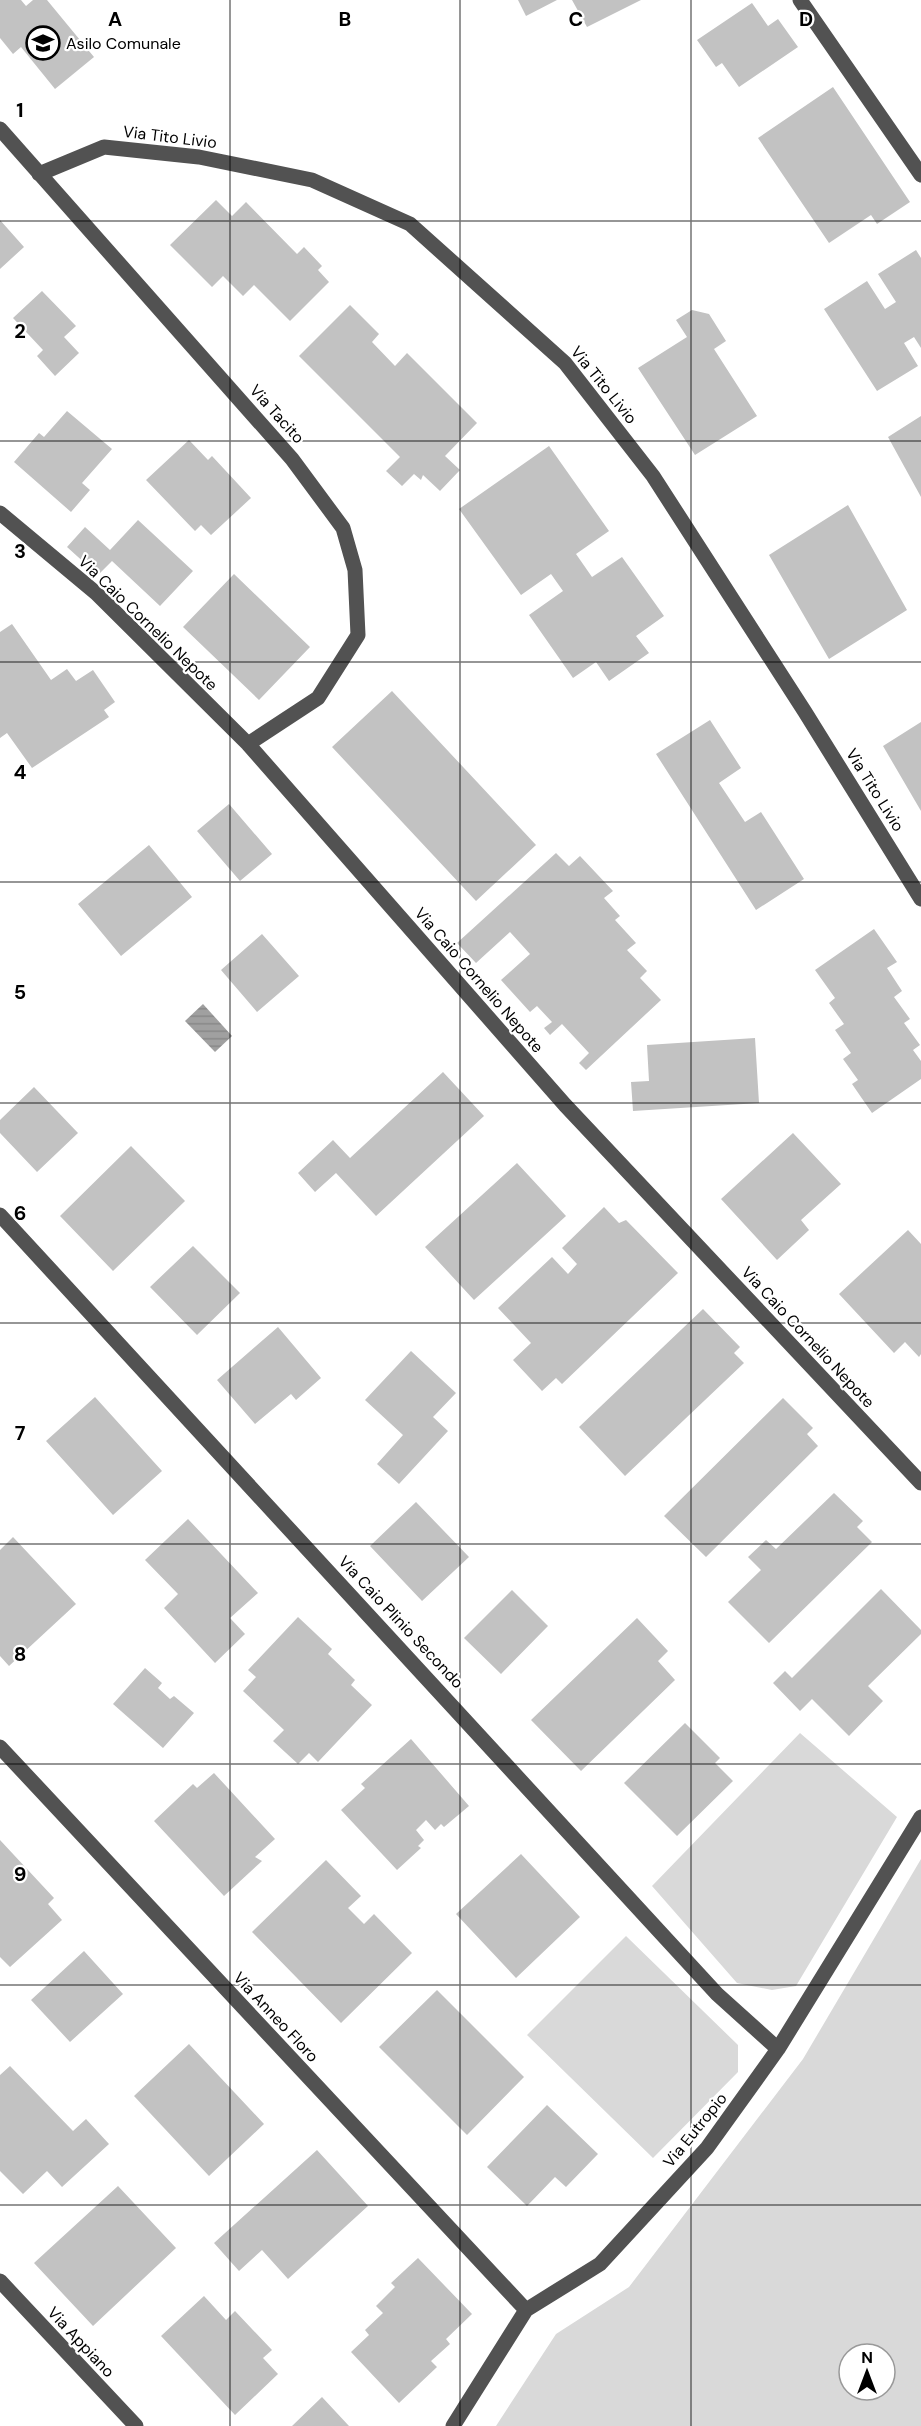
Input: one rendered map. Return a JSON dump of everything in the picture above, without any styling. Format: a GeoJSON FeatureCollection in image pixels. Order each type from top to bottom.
{"type":"FeatureCollection","features":[{"type":"Feature","properties":{"kind":"street"},"geometry":{"type":"LineString","coordinates":[[800,0],[921,176]]}},
{"type":"Feature","properties":{"kind":"street","name":"Via Tacito"},"geometry":{"type":"LineString","coordinates":[[0,129],[292,459],[343,528],[355,570],[358,635],[318,698],[248,744]]}},
{"type":"Feature","properties":{"kind":"street","name":"Via Tito Livio"},"geometry":{"type":"LineString","coordinates":[[39,174],[104,147],[199,157],[312,180],[410,224],[565,363],[653,476],[805,712],[921,899]]}},
{"type":"Feature","properties":{"kind":"street","name":"Via Caio Cornelio Nepote"},"geometry":{"type":"LineString","coordinates":[[0,513],[96,593],[248,744],[565,1105],[921,1483]]}},
{"type":"Feature","properties":{"kind":"street","name":"Via Caio Plinio Secondo"},"geometry":{"type":"LineString","coordinates":[[0,1215],[717,1994],[778,2049]]}},
{"type":"Feature","properties":{"kind":"street","name":"Via Anneo Floro"},"geometry":{"type":"LineString","coordinates":[[0,1748],[526,2310]]}},
{"type":"Feature","properties":{"kind":"street","name":"Via Eutropio"},"geometry":{"type":"LineString","coordinates":[[453,2426],[526,2310],[600,2264],[707,2148],[778,2049],[921,1817]]}},
{"type":"Feature","properties":{"kind":"street","name":"Via Appiano"},"geometry":{"type":"LineString","coordinates":[[0,2281],[136,2426]]}},
{"type":"Feature","properties":{"kind":"shaded area"},"geometry":{"type":"Polygon","coordinates":[[[203,1004],[232,1036],[215,1052],[185,1021],[203,1004]]]}},
{"type":"Feature","properties":{"kind":"shaded area"},"geometry":{"type":"Polygon","coordinates":[[[800,1733],[897,1817],[796,1986],[772,1990],[737,1983],[652,1886],[800,1733]]]}},
{"type":"Feature","properties":{"kind":"shaded area"},"geometry":{"type":"Polygon","coordinates":[[[921,1859],[921,2426],[496,2426],[556,2334],[629,2287],[803,2059],[921,1859]]]}},
{"type":"Feature","properties":{"kind":"shaded area"},"geometry":{"type":"Polygon","coordinates":[[[626,1936],[738,2045],[738,2072],[653,2158],[527,2035],[626,1936]]]}},
{"type":"Feature","properties":{"kind":"building","name":"Asilo Comunale"},"geometry":{"type":"Polygon","coordinates":[[[0,0],[21,0],[26,6],[33,0],[47,0],[94,57],[55,89],[21,47],[13,54],[0,38],[0,0]]]}},
{"type":"Feature","properties":{"kind":"building"},"geometry":{"type":"Polygon","coordinates":[[[518,0],[557,0],[526,16],[518,0]]]}},
{"type":"Feature","properties":{"kind":"building"},"geometry":{"type":"Polygon","coordinates":[[[572,0],[641,0],[587,27],[572,0]]]}},
{"type":"Feature","properties":{"kind":"building"},"geometry":{"type":"Polygon","coordinates":[[[752,3],[768,26],[778,19],[798,47],[739,87],[722,63],[716,67],[697,40],[752,3]]]}},
{"type":"Feature","properties":{"kind":"building"},"geometry":{"type":"Polygon","coordinates":[[[833,87],[910,202],[877,224],[871,215],[829,243],[758,138],[833,87]]]}},
{"type":"Feature","properties":{"kind":"building"},"geometry":{"type":"Polygon","coordinates":[[[216,200],[232,216],[246,202],[297,254],[304,247],[322,266],[318,270],[329,282],[290,321],[254,285],[243,296],[223,276],[212,287],[170,245],[216,200]]]}},
{"type":"Feature","properties":{"kind":"building"},"geometry":{"type":"Polygon","coordinates":[[[0,220],[24,247],[0,269],[0,220]]]}},
{"type":"Feature","properties":{"kind":"building"},"geometry":{"type":"Polygon","coordinates":[[[916,250],[921,258],[921,348],[914,337],[904,343],[918,366],[877,391],[824,309],[867,281],[885,309],[896,302],[878,274],[916,250]]]}},
{"type":"Feature","properties":{"kind":"building"},"geometry":{"type":"Polygon","coordinates":[[[42,291],[76,326],[64,337],[79,353],[55,376],[37,356],[43,350],[13,318],[42,291]]]}},
{"type":"Feature","properties":{"kind":"building"},"geometry":{"type":"Polygon","coordinates":[[[350,305],[379,334],[372,342],[395,366],[407,353],[477,423],[445,456],[460,470],[440,491],[423,475],[421,480],[414,474],[402,486],[386,471],[400,457],[299,356],[350,305]]]}},
{"type":"Feature","properties":{"kind":"building"},"geometry":{"type":"Polygon","coordinates":[[[692,310],[709,314],[726,341],[714,349],[757,416],[695,455],[638,368],[687,337],[676,320],[692,310]]]}},
{"type":"Feature","properties":{"kind":"building"},"geometry":{"type":"Polygon","coordinates":[[[67,411],[112,449],[82,483],[90,490],[71,512],[14,462],[39,433],[44,437],[67,411]]]}},
{"type":"Feature","properties":{"kind":"building"},"geometry":{"type":"Polygon","coordinates":[[[921,416],[921,497],[888,437],[921,416]]]}},
{"type":"Feature","properties":{"kind":"building"},"geometry":{"type":"Polygon","coordinates":[[[189,440],[208,460],[212,456],[251,498],[211,535],[201,525],[195,531],[146,480],[189,440]]]}},
{"type":"Feature","properties":{"kind":"building"},"geometry":{"type":"Polygon","coordinates":[[[549,446],[609,531],[576,554],[592,577],[622,557],[664,616],[636,636],[649,653],[609,681],[596,662],[573,678],[529,615],[563,591],[551,574],[521,595],[459,509],[549,446]]]}},
{"type":"Feature","properties":{"kind":"building"},"geometry":{"type":"Polygon","coordinates":[[[848,505],[907,610],[829,659],[769,555],[848,505]]]}},
{"type":"Feature","properties":{"kind":"building"},"geometry":{"type":"Polygon","coordinates":[[[138,520],[193,571],[160,606],[112,561],[98,575],[67,547],[85,527],[110,550],[138,520]]]}},
{"type":"Feature","properties":{"kind":"building"},"geometry":{"type":"Polygon","coordinates":[[[234,574],[310,647],[259,700],[183,627],[234,574]]]}},
{"type":"Feature","properties":{"kind":"building"},"geometry":{"type":"Polygon","coordinates":[[[12,624],[51,680],[67,669],[76,681],[93,670],[115,702],[104,710],[109,717],[32,768],[7,733],[0,738],[0,632],[12,624]]]}},
{"type":"Feature","properties":{"kind":"building"},"geometry":{"type":"Polygon","coordinates":[[[392,691],[536,845],[476,901],[332,747],[392,691]]]}},
{"type":"Feature","properties":{"kind":"building"},"geometry":{"type":"Polygon","coordinates":[[[710,720],[741,768],[719,783],[745,822],[761,812],[804,879],[756,910],[656,754],[710,720]]]}},
{"type":"Feature","properties":{"kind":"building"},"geometry":{"type":"Polygon","coordinates":[[[921,722],[921,811],[883,746],[921,722]]]}},
{"type":"Feature","properties":{"kind":"building"},"geometry":{"type":"Polygon","coordinates":[[[229,804],[272,854],[240,881],[197,831],[229,804]]]}},
{"type":"Feature","properties":{"kind":"building"},"geometry":{"type":"Polygon","coordinates":[[[149,845],[192,897],[121,956],[78,904],[149,845]]]}},
{"type":"Feature","properties":{"kind":"building"},"geometry":{"type":"Polygon","coordinates":[[[556,853],[569,866],[580,856],[613,891],[604,898],[620,916],[615,920],[636,943],[627,950],[647,971],[640,978],[661,1000],[586,1070],[579,1063],[589,1053],[562,1024],[550,1035],[544,1028],[552,1022],[537,1006],[530,1012],[501,980],[530,954],[510,932],[476,963],[457,943],[556,853]]]}},
{"type":"Feature","properties":{"kind":"building"},"geometry":{"type":"Polygon","coordinates":[[[874,929],[897,962],[887,968],[902,991],[894,997],[910,1019],[904,1023],[920,1045],[913,1050],[921,1061],[921,1079],[872,1113],[852,1084],[858,1080],[843,1059],[851,1053],[835,1030],[844,1024],[829,1003],[835,998],[815,970],[874,929]]]}},
{"type":"Feature","properties":{"kind":"building"},"geometry":{"type":"Polygon","coordinates":[[[262,934],[299,976],[257,1012],[221,970],[262,934]]]}},
{"type":"Feature","properties":{"kind":"building"},"geometry":{"type":"Polygon","coordinates":[[[755,1038],[759,1103],[633,1111],[631,1082],[649,1081],[647,1045],[755,1038]]]}},
{"type":"Feature","properties":{"kind":"building"},"geometry":{"type":"Polygon","coordinates":[[[443,1072],[484,1116],[376,1216],[336,1173],[315,1192],[298,1173],[333,1140],[350,1158],[443,1072]]]}},
{"type":"Feature","properties":{"kind":"building"},"geometry":{"type":"Polygon","coordinates":[[[34,1087],[78,1133],[37,1172],[0,1133],[0,1120],[34,1087]]]}},
{"type":"Feature","properties":{"kind":"building"},"geometry":{"type":"Polygon","coordinates":[[[793,1133],[841,1184],[801,1220],[809,1230],[777,1260],[721,1199],[793,1133]]]}},
{"type":"Feature","properties":{"kind":"building"},"geometry":{"type":"Polygon","coordinates":[[[131,1146],[185,1201],[113,1271],[60,1216],[131,1146]]]}},
{"type":"Feature","properties":{"kind":"building"},"geometry":{"type":"Polygon","coordinates":[[[517,1163],[566,1216],[474,1300],[425,1247],[517,1163]]]}},
{"type":"Feature","properties":{"kind":"building"},"geometry":{"type":"Polygon","coordinates":[[[604,1207],[619,1223],[626,1220],[678,1273],[562,1384],[556,1378],[542,1391],[513,1360],[531,1343],[498,1308],[552,1257],[568,1274],[577,1264],[562,1248],[604,1207]]]}},
{"type":"Feature","properties":{"kind":"building"},"geometry":{"type":"Polygon","coordinates":[[[908,1230],[921,1244],[921,1354],[919,1357],[905,1342],[894,1353],[839,1294],[908,1230]]]}},
{"type":"Feature","properties":{"kind":"building"},"geometry":{"type":"Polygon","coordinates":[[[193,1246],[240,1293],[197,1335],[150,1287],[193,1246]]]}},
{"type":"Feature","properties":{"kind":"building"},"geometry":{"type":"Polygon","coordinates":[[[703,1309],[740,1347],[734,1353],[744,1363],[625,1476],[579,1427],[703,1309]]]}},
{"type":"Feature","properties":{"kind":"building"},"geometry":{"type":"Polygon","coordinates":[[[278,1327],[321,1378],[296,1400],[291,1394],[255,1424],[217,1380],[278,1327]]]}},
{"type":"Feature","properties":{"kind":"building"},"geometry":{"type":"Polygon","coordinates":[[[411,1351],[456,1393],[433,1417],[448,1431],[399,1484],[377,1464],[403,1435],[365,1400],[411,1351]]]}},
{"type":"Feature","properties":{"kind":"building"},"geometry":{"type":"Polygon","coordinates":[[[95,1397],[162,1471],[113,1515],[46,1441],[95,1397]]]}},
{"type":"Feature","properties":{"kind":"building"},"geometry":{"type":"Polygon","coordinates":[[[783,1398],[813,1428],[807,1434],[818,1446],[706,1557],[664,1516],[783,1398]]]}},
{"type":"Feature","properties":{"kind":"building"},"geometry":{"type":"Polygon","coordinates":[[[834,1493],[863,1521],[857,1527],[872,1542],[769,1643],[728,1602],[761,1570],[748,1557],[766,1540],[776,1549],[834,1493]]]}},
{"type":"Feature","properties":{"kind":"building"},"geometry":{"type":"Polygon","coordinates":[[[416,1502],[469,1557],[422,1601],[370,1546],[416,1502]]]}},
{"type":"Feature","properties":{"kind":"building"},"geometry":{"type":"Polygon","coordinates":[[[188,1519],[258,1593],[230,1618],[245,1634],[215,1663],[164,1608],[178,1594],[145,1560],[188,1519]]]}},
{"type":"Feature","properties":{"kind":"building"},"geometry":{"type":"Polygon","coordinates":[[[13,1537],[76,1604],[9,1666],[0,1656],[0,1550],[13,1537]]]}},
{"type":"Feature","properties":{"kind":"building"},"geometry":{"type":"Polygon","coordinates":[[[881,1589],[921,1630],[921,1634],[868,1686],[883,1701],[849,1736],[812,1699],[800,1711],[773,1683],[785,1671],[792,1678],[881,1589]]]}},
{"type":"Feature","properties":{"kind":"building"},"geometry":{"type":"Polygon","coordinates":[[[512,1590],[548,1626],[501,1674],[464,1638],[512,1590]]]}},
{"type":"Feature","properties":{"kind":"building"},"geometry":{"type":"Polygon","coordinates":[[[298,1617],[332,1649],[328,1654],[355,1680],[351,1685],[372,1705],[318,1762],[309,1753],[298,1764],[273,1741],[284,1730],[243,1691],[256,1677],[248,1670],[298,1617]]]}},
{"type":"Feature","properties":{"kind":"building"},"geometry":{"type":"Polygon","coordinates":[[[637,1618],[668,1651],[658,1661],[675,1680],[581,1771],[531,1720],[637,1618]]]}},
{"type":"Feature","properties":{"kind":"building"},"geometry":{"type":"Polygon","coordinates":[[[145,1668],[162,1683],[158,1688],[170,1699],[174,1696],[194,1713],[163,1748],[113,1704],[145,1668]]]}},
{"type":"Feature","properties":{"kind":"building"},"geometry":{"type":"Polygon","coordinates":[[[685,1723],[720,1758],[715,1763],[733,1781],[677,1836],[624,1783],[685,1723]]]}},
{"type":"Feature","properties":{"kind":"building"},"geometry":{"type":"Polygon","coordinates":[[[411,1739],[469,1806],[444,1827],[441,1824],[435,1830],[426,1820],[416,1830],[424,1840],[418,1846],[421,1848],[397,1870],[341,1810],[365,1788],[361,1784],[411,1739]]]}},
{"type":"Feature","properties":{"kind":"building"},"geometry":{"type":"Polygon","coordinates":[[[214,1773],[275,1839],[255,1857],[262,1861],[224,1896],[154,1821],[193,1784],[197,1788],[214,1773]]]}},
{"type":"Feature","properties":{"kind":"building"},"geometry":{"type":"Polygon","coordinates":[[[0,1840],[54,1898],[48,1904],[62,1920],[10,1967],[0,1957],[0,1840]]]}},
{"type":"Feature","properties":{"kind":"building"},"geometry":{"type":"Polygon","coordinates":[[[521,1854],[580,1917],[516,1978],[456,1914],[521,1854]]]}},
{"type":"Feature","properties":{"kind":"building"},"geometry":{"type":"Polygon","coordinates":[[[326,1860],[361,1896],[348,1908],[364,1924],[374,1914],[412,1953],[341,2023],[252,1932],[326,1860]]]}},
{"type":"Feature","properties":{"kind":"building"},"geometry":{"type":"Polygon","coordinates":[[[84,1951],[123,1994],[70,2042],[31,2000],[84,1951]]]}},
{"type":"Feature","properties":{"kind":"building"},"geometry":{"type":"Polygon","coordinates":[[[437,1990],[524,2077],[467,2135],[379,2047],[437,1990]]]}},
{"type":"Feature","properties":{"kind":"building"},"geometry":{"type":"Polygon","coordinates":[[[189,2044],[264,2124],[209,2176],[134,2096],[189,2044]]]}},
{"type":"Feature","properties":{"kind":"building"},"geometry":{"type":"Polygon","coordinates":[[[10,2066],[73,2131],[86,2119],[109,2144],[62,2187],[47,2171],[23,2194],[0,2171],[0,2075],[10,2066]]]}},
{"type":"Feature","properties":{"kind":"building"},"geometry":{"type":"Polygon","coordinates":[[[547,2105],[598,2154],[566,2187],[555,2177],[527,2206],[487,2167],[547,2105]]]}},
{"type":"Feature","properties":{"kind":"building"},"geometry":{"type":"Polygon","coordinates":[[[317,2150],[368,2206],[288,2279],[262,2250],[239,2271],[214,2243],[317,2150]]]}},
{"type":"Feature","properties":{"kind":"building"},"geometry":{"type":"Polygon","coordinates":[[[118,2186],[176,2248],[93,2326],[34,2263],[118,2186]]]}},
{"type":"Feature","properties":{"kind":"building"},"geometry":{"type":"Polygon","coordinates":[[[418,2258],[472,2314],[446,2339],[450,2344],[431,2361],[437,2367],[399,2403],[351,2352],[369,2335],[365,2330],[383,2313],[376,2306],[395,2287],[391,2283],[418,2258]]]}},
{"type":"Feature","properties":{"kind":"building"},"geometry":{"type":"Polygon","coordinates":[[[204,2296],[226,2320],[235,2311],[272,2350],[263,2358],[278,2374],[235,2415],[161,2336],[204,2296]]]}},
{"type":"Feature","properties":{"kind":"building"},"geometry":{"type":"Polygon","coordinates":[[[322,2397],[349,2426],[292,2426],[322,2397]]]}},
{"type":"Feature","properties":{"kind":"place","name":"Asilo Comunale"},"geometry":{"type":"Point","coordinates":[43,43]}}]}
